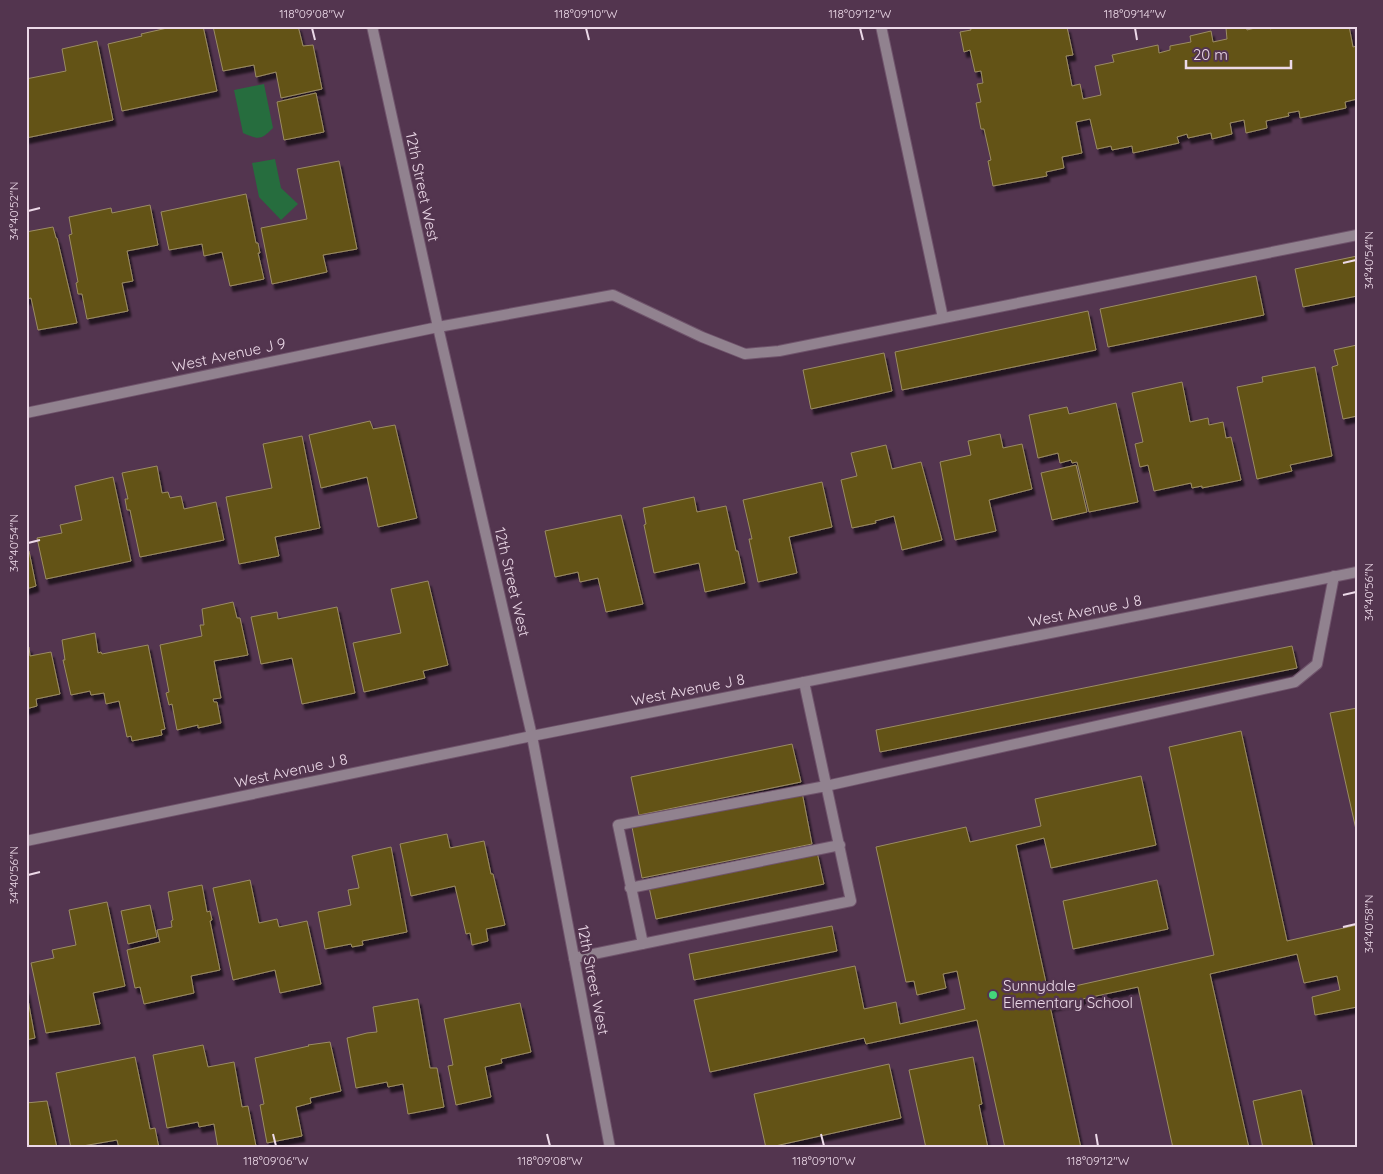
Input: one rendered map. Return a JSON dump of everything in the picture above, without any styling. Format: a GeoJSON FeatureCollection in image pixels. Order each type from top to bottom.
{"type":"FeatureCollection","features":[{"type":"Feature","properties":{"kind":"street","name":"12th Street West"},"geometry":{"type":"LineString","coordinates":[[372,26],[438,327],[532,736],[610,1148]]}},
{"type":"Feature","properties":{"kind":"street"},"geometry":{"type":"LineString","coordinates":[[881,26],[943,318]]}},
{"type":"Feature","properties":{"kind":"street","name":"West Avenue J 9"},"geometry":{"type":"LineString","coordinates":[[26,413],[438,327],[613,295],[702,337],[746,354],[780,351],[1357,235]]}},
{"type":"Feature","properties":{"kind":"street","name":"West Avenue J 8"},"geometry":{"type":"LineString","coordinates":[[26,840],[532,736],[1357,572]]}},
{"type":"Feature","properties":{"kind":"street"},"geometry":{"type":"LineString","coordinates":[[643,944],[618,826],[826,786],[1295,682],[1317,664],[1334,576]]}},
{"type":"Feature","properties":{"kind":"street"},"geometry":{"type":"LineString","coordinates":[[574,958],[851,901],[804,682]]}},
{"type":"Feature","properties":{"kind":"street"},"geometry":{"type":"LineString","coordinates":[[630,888],[840,845]]}},
{"type":"Feature","properties":{"kind":"shaded area"},"geometry":{"type":"Polygon","coordinates":[[[264,84],[273,128],[266,135],[256,138],[243,133],[234,90],[264,84]]]}},
{"type":"Feature","properties":{"kind":"shaded area"},"geometry":{"type":"Polygon","coordinates":[[[275,159],[281,188],[298,204],[281,220],[259,197],[252,163],[275,159]]]}},
{"type":"Feature","properties":{"kind":"building"},"geometry":{"type":"Polygon","coordinates":[[[176,26],[203,26],[217,91],[122,111],[108,44],[176,26]]]}},
{"type":"Feature","properties":{"kind":"building"},"geometry":{"type":"Polygon","coordinates":[[[213,26],[298,26],[303,46],[313,45],[322,89],[281,98],[276,72],[256,77],[254,65],[223,71],[213,26]]]}},
{"type":"Feature","properties":{"kind":"building"},"geometry":{"type":"Polygon","coordinates":[[[970,26],[1067,27],[1073,55],[1066,56],[1072,86],[1080,84],[1083,99],[1101,95],[1095,66],[1114,62],[1112,55],[1158,45],[1159,53],[1170,50],[1170,46],[1191,42],[1190,36],[1211,31],[1213,42],[1227,39],[1226,28],[1237,26],[1246,26],[1247,30],[1263,26],[1270,26],[1270,29],[1281,26],[1349,26],[1353,47],[1357,46],[1357,99],[1345,102],[1346,108],[1300,118],[1299,111],[1288,113],[1289,116],[1266,121],[1267,128],[1246,133],[1244,120],[1230,123],[1232,134],[1212,139],[1211,133],[1188,138],[1187,134],[1177,137],[1179,143],[1133,153],[1132,146],[1112,150],[1111,146],[1097,149],[1090,119],[1076,122],[1082,153],[1062,157],[1064,168],[1046,172],[1047,176],[993,186],[988,161],[991,160],[984,129],[981,129],[976,103],[981,102],[977,84],[983,83],[981,71],[975,72],[970,50],[964,52],[960,32],[971,30],[970,26]]]}},
{"type":"Feature","properties":{"kind":"building"},"geometry":{"type":"Polygon","coordinates":[[[97,41],[113,120],[26,138],[26,79],[66,71],[62,49],[97,41]]]}},
{"type":"Feature","properties":{"kind":"building"},"geometry":{"type":"Polygon","coordinates":[[[316,93],[324,132],[284,140],[277,102],[316,93]]]}},
{"type":"Feature","properties":{"kind":"building"},"geometry":{"type":"Polygon","coordinates":[[[339,161],[357,249],[323,255],[327,272],[272,284],[261,228],[307,219],[297,169],[339,161]]]}},
{"type":"Feature","properties":{"kind":"building"},"geometry":{"type":"Polygon","coordinates":[[[246,194],[256,243],[258,243],[260,253],[258,253],[264,279],[230,286],[222,252],[204,256],[202,244],[169,250],[161,212],[246,194]]]}},
{"type":"Feature","properties":{"kind":"building"},"geometry":{"type":"Polygon","coordinates":[[[150,205],[158,245],[127,251],[133,281],[122,283],[128,311],[87,319],[82,294],[78,294],[76,283],[78,282],[69,235],[72,234],[69,217],[111,208],[112,213],[150,205]]]}},
{"type":"Feature","properties":{"kind":"building"},"geometry":{"type":"Polygon","coordinates":[[[53,227],[77,323],[38,330],[31,298],[26,299],[26,232],[53,227]]]}},
{"type":"Feature","properties":{"kind":"building"},"geometry":{"type":"Polygon","coordinates":[[[1357,256],[1357,296],[1303,307],[1295,269],[1357,256]]]}},
{"type":"Feature","properties":{"kind":"building"},"geometry":{"type":"Polygon","coordinates":[[[1256,276],[1264,315],[1108,347],[1100,309],[1256,276]]]}},
{"type":"Feature","properties":{"kind":"building"},"geometry":{"type":"Polygon","coordinates":[[[1088,311],[1096,350],[902,390],[895,352],[1088,311]]]}},
{"type":"Feature","properties":{"kind":"building"},"geometry":{"type":"Polygon","coordinates":[[[1357,345],[1357,416],[1343,419],[1332,367],[1338,365],[1334,350],[1357,345]]]}},
{"type":"Feature","properties":{"kind":"building"},"geometry":{"type":"Polygon","coordinates":[[[884,353],[892,391],[811,409],[803,370],[884,353]]]}},
{"type":"Feature","properties":{"kind":"building"},"geometry":{"type":"Polygon","coordinates":[[[1315,367],[1332,456],[1290,465],[1292,471],[1257,479],[1237,387],[1263,382],[1262,377],[1315,367]]]}},
{"type":"Feature","properties":{"kind":"building"},"geometry":{"type":"Polygon","coordinates":[[[1182,382],[1190,422],[1208,418],[1209,425],[1223,422],[1226,438],[1231,437],[1241,480],[1202,488],[1202,486],[1192,488],[1191,483],[1154,491],[1148,465],[1140,467],[1135,444],[1143,442],[1132,393],[1182,382]]]}},
{"type":"Feature","properties":{"kind":"building"},"geometry":{"type":"Polygon","coordinates":[[[1116,403],[1138,502],[1089,512],[1077,462],[1072,463],[1071,460],[1060,463],[1058,453],[1038,458],[1029,415],[1067,407],[1069,414],[1116,403]]]}},
{"type":"Feature","properties":{"kind":"building"},"geometry":{"type":"Polygon","coordinates":[[[370,421],[373,429],[395,425],[417,518],[378,527],[367,477],[321,488],[309,435],[370,421]]]}},
{"type":"Feature","properties":{"kind":"building"},"geometry":{"type":"Polygon","coordinates":[[[1000,434],[1003,448],[1022,444],[1032,489],[989,500],[996,531],[955,540],[940,462],[971,455],[968,441],[1000,434]]]}},
{"type":"Feature","properties":{"kind":"building"},"geometry":{"type":"Polygon","coordinates":[[[302,436],[320,528],[275,537],[279,556],[239,564],[226,497],[272,488],[263,444],[302,436]]]}},
{"type":"Feature","properties":{"kind":"building"},"geometry":{"type":"Polygon","coordinates":[[[886,445],[892,469],[921,462],[942,540],[902,550],[894,516],[875,521],[876,523],[852,528],[841,480],[857,476],[851,453],[886,445]]]}},
{"type":"Feature","properties":{"kind":"building"},"geometry":{"type":"Polygon","coordinates":[[[1076,465],[1087,512],[1052,520],[1041,473],[1076,465]]]}},
{"type":"Feature","properties":{"kind":"building"},"geometry":{"type":"Polygon","coordinates":[[[157,466],[162,493],[168,492],[170,498],[181,496],[184,509],[216,502],[224,540],[140,557],[130,510],[127,510],[125,499],[128,499],[122,473],[157,466]]]}},
{"type":"Feature","properties":{"kind":"building"},"geometry":{"type":"Polygon","coordinates":[[[113,477],[131,561],[46,579],[37,538],[62,533],[60,525],[82,520],[75,486],[113,477]]]}},
{"type":"Feature","properties":{"kind":"building"},"geometry":{"type":"Polygon","coordinates":[[[822,482],[832,527],[789,537],[797,573],[758,582],[749,539],[752,539],[743,500],[822,482]]]}},
{"type":"Feature","properties":{"kind":"building"},"geometry":{"type":"Polygon","coordinates":[[[694,497],[697,512],[726,506],[745,583],[705,592],[699,563],[654,573],[644,525],[646,524],[643,508],[694,497]]]}},
{"type":"Feature","properties":{"kind":"building"},"geometry":{"type":"Polygon","coordinates":[[[621,515],[643,604],[606,612],[598,578],[580,582],[578,572],[555,577],[545,531],[621,515]]]}},
{"type":"Feature","properties":{"kind":"building"},"geometry":{"type":"Polygon","coordinates":[[[26,551],[29,551],[36,586],[26,589],[26,551]]]}},
{"type":"Feature","properties":{"kind":"building"},"geometry":{"type":"Polygon","coordinates":[[[428,581],[448,665],[423,671],[425,678],[364,692],[353,643],[401,633],[391,589],[428,581]]]}},
{"type":"Feature","properties":{"kind":"building"},"geometry":{"type":"Polygon","coordinates":[[[233,602],[237,618],[240,618],[248,655],[214,661],[221,698],[213,699],[214,702],[217,702],[221,723],[198,728],[198,725],[177,730],[172,704],[169,705],[166,693],[169,692],[160,645],[202,636],[200,625],[204,625],[202,609],[233,602]]]}},
{"type":"Feature","properties":{"kind":"building"},"geometry":{"type":"Polygon","coordinates":[[[337,607],[355,693],[302,704],[292,658],[261,664],[251,617],[277,612],[278,619],[337,607]]]}},
{"type":"Feature","properties":{"kind":"building"},"geometry":{"type":"Polygon","coordinates":[[[95,633],[98,653],[101,652],[102,654],[148,645],[165,729],[161,730],[162,735],[132,741],[131,736],[127,737],[119,701],[106,704],[104,693],[91,695],[90,691],[71,695],[63,660],[65,660],[62,640],[95,633]]]}},
{"type":"Feature","properties":{"kind":"building"},"geometry":{"type":"Polygon","coordinates":[[[1292,646],[1297,668],[880,752],[876,730],[1292,646]]]}},
{"type":"Feature","properties":{"kind":"building"},"geometry":{"type":"Polygon","coordinates":[[[29,647],[30,656],[51,652],[60,694],[36,699],[37,706],[26,709],[26,648],[29,647]]]}},
{"type":"Feature","properties":{"kind":"building"},"geometry":{"type":"Polygon","coordinates":[[[1357,708],[1357,834],[1330,713],[1357,708]]]}},
{"type":"Feature","properties":{"kind":"building"},"geometry":{"type":"Polygon","coordinates":[[[1241,731],[1287,941],[1357,925],[1357,1007],[1315,1015],[1312,997],[1340,990],[1337,976],[1304,983],[1297,954],[1210,974],[1249,1148],[1173,1148],[1138,987],[1050,1006],[1081,1148],[1005,1148],[977,1020],[866,1044],[864,1038],[710,1072],[694,1000],[855,966],[864,1009],[896,1002],[900,1024],[965,1009],[957,971],[943,974],[946,988],[917,995],[914,981],[906,982],[876,847],[966,827],[970,842],[1041,826],[1035,799],[1141,776],[1156,845],[1051,868],[1044,838],[1016,845],[1048,992],[1214,955],[1169,747],[1241,731]]]}},
{"type":"Feature","properties":{"kind":"building"},"geometry":{"type":"Polygon","coordinates":[[[792,744],[801,782],[639,815],[631,777],[792,744]]]}},
{"type":"Feature","properties":{"kind":"building"},"geometry":{"type":"Polygon","coordinates":[[[802,792],[812,844],[642,878],[632,827],[802,792]]]}},
{"type":"Feature","properties":{"kind":"building"},"geometry":{"type":"Polygon","coordinates":[[[447,834],[450,848],[484,841],[505,925],[486,929],[488,941],[472,945],[470,933],[466,934],[455,886],[411,896],[400,844],[447,834]]]}},
{"type":"Feature","properties":{"kind":"building"},"geometry":{"type":"Polygon","coordinates":[[[391,847],[407,932],[362,941],[363,945],[352,947],[351,944],[325,949],[318,912],[351,905],[348,890],[359,888],[352,856],[391,847]]]}},
{"type":"Feature","properties":{"kind":"building"},"geometry":{"type":"Polygon","coordinates":[[[817,852],[824,884],[656,919],[649,887],[817,852]]]}},
{"type":"Feature","properties":{"kind":"building"},"geometry":{"type":"Polygon","coordinates":[[[250,880],[259,923],[277,919],[279,927],[307,921],[321,984],[280,993],[275,970],[233,980],[213,888],[250,880]]]}},
{"type":"Feature","properties":{"kind":"building"},"geometry":{"type":"Polygon","coordinates":[[[1157,880],[1168,929],[1073,949],[1063,901],[1157,880]]]}},
{"type":"Feature","properties":{"kind":"building"},"geometry":{"type":"Polygon","coordinates":[[[202,885],[207,912],[210,911],[212,920],[210,921],[220,970],[191,976],[194,993],[144,1004],[140,987],[135,988],[127,950],[160,942],[157,930],[172,927],[171,921],[173,920],[168,892],[202,885]]]}},
{"type":"Feature","properties":{"kind":"building"},"geometry":{"type":"Polygon","coordinates":[[[107,902],[125,986],[93,993],[100,1024],[46,1033],[31,963],[54,958],[52,950],[76,945],[69,910],[107,902]]]}},
{"type":"Feature","properties":{"kind":"building"},"geometry":{"type":"Polygon","coordinates":[[[150,905],[157,937],[128,944],[121,911],[150,905]]]}},
{"type":"Feature","properties":{"kind":"building"},"geometry":{"type":"Polygon","coordinates":[[[832,926],[837,951],[694,980],[689,954],[832,926]]]}},
{"type":"Feature","properties":{"kind":"building"},"geometry":{"type":"Polygon","coordinates":[[[26,989],[35,1038],[26,1040],[26,989]]]}},
{"type":"Feature","properties":{"kind":"building"},"geometry":{"type":"Polygon","coordinates":[[[418,999],[430,1068],[437,1068],[444,1107],[408,1114],[403,1084],[388,1087],[387,1082],[356,1088],[347,1038],[377,1032],[373,1007],[418,999]]]}},
{"type":"Feature","properties":{"kind":"building"},"geometry":{"type":"Polygon","coordinates":[[[520,1003],[531,1052],[501,1059],[502,1063],[485,1067],[491,1097],[456,1105],[448,1066],[453,1065],[444,1019],[520,1003]]]}},
{"type":"Feature","properties":{"kind":"building"},"geometry":{"type":"Polygon","coordinates":[[[330,1042],[341,1091],[310,1098],[311,1103],[296,1107],[302,1136],[267,1143],[260,1105],[264,1104],[255,1058],[308,1045],[330,1042]]]}},
{"type":"Feature","properties":{"kind":"building"},"geometry":{"type":"Polygon","coordinates":[[[203,1045],[208,1067],[234,1062],[242,1107],[248,1106],[256,1146],[248,1148],[218,1148],[214,1124],[199,1127],[198,1122],[167,1128],[153,1055],[203,1045]]]}},
{"type":"Feature","properties":{"kind":"building"},"geometry":{"type":"Polygon","coordinates":[[[135,1057],[150,1129],[155,1128],[159,1148],[119,1148],[117,1140],[71,1148],[56,1073],[135,1057]]]}},
{"type":"Feature","properties":{"kind":"building"},"geometry":{"type":"Polygon","coordinates":[[[973,1057],[982,1104],[979,1105],[988,1148],[926,1148],[909,1070],[973,1057]]]}},
{"type":"Feature","properties":{"kind":"building"},"geometry":{"type":"Polygon","coordinates":[[[889,1064],[901,1118],[766,1148],[754,1094],[889,1064]]]}},
{"type":"Feature","properties":{"kind":"building"},"geometry":{"type":"Polygon","coordinates":[[[1301,1090],[1313,1148],[1263,1148],[1253,1101],[1301,1090]]]}},
{"type":"Feature","properties":{"kind":"building"},"geometry":{"type":"Polygon","coordinates":[[[47,1101],[57,1148],[26,1148],[26,1103],[47,1101]]]}},
{"type":"Feature","properties":{"kind":"place","name":"Sunnydale Elementary School"},"geometry":{"type":"Point","coordinates":[993,995]}}]}
